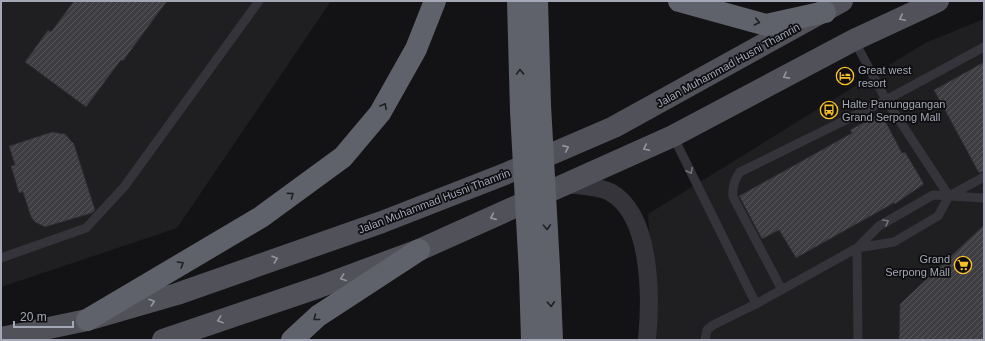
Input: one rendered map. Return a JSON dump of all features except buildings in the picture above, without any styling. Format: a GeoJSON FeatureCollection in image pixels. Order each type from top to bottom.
{"type":"FeatureCollection","features":[{"type":"Feature","properties":{"kind":"highway"},"geometry":{"type":"LineString","coordinates":[[88,320],[261,217],[344,157],[380,114],[416,49],[436,1]]}},
{"type":"Feature","properties":{"kind":"highway"},"geometry":{"type":"LineString","coordinates":[[518,1],[531,108],[540,271],[552,340]]}},
{"type":"Feature","properties":{"kind":"highway"},"geometry":{"type":"LineString","coordinates":[[531,108],[537,1]]}},
{"type":"Feature","properties":{"kind":"highway"},"geometry":{"type":"LineString","coordinates":[[679,1],[728,12],[766,25],[834,6]]}},
{"type":"Feature","properties":{"kind":"highway"},"geometry":{"type":"LineString","coordinates":[[292,340],[318,316],[419,250]]}},
{"type":"Feature","properties":{"kind":"highway"},"geometry":{"type":"LineString","coordinates":[[532,340],[540,271]]}},
{"type":"Feature","properties":{"kind":"main road"},"geometry":{"type":"LineString","coordinates":[[163,340],[319,287],[419,250],[673,136],[854,40],[938,1]]}},
{"type":"Feature","properties":{"kind":"main road","name":"Jalan Muhammad Husni Thamrin"},"geometry":{"type":"LineString","coordinates":[[1,338],[88,320],[176,294],[382,222],[505,174],[614,127],[834,6]]}},
{"type":"Feature","properties":{"kind":"street"},"geometry":{"type":"LineString","coordinates":[[567,184],[608,191],[620,199],[636,221],[641,234],[648,286],[647,340]]}},
{"type":"Feature","properties":{"kind":"lane"},"geometry":{"type":"LineString","coordinates":[[1,258],[86,228],[124,187],[259,1]]}},
{"type":"Feature","properties":{"kind":"lane"},"geometry":{"type":"LineString","coordinates":[[854,40],[886,100],[949,196]]}},
{"type":"Feature","properties":{"kind":"lane"},"geometry":{"type":"LineString","coordinates":[[782,290],[733,197],[732,188],[735,179],[740,172],[886,100],[984,47]]}},
{"type":"Feature","properties":{"kind":"lane"},"geometry":{"type":"LineString","coordinates":[[673,136],[756,304]]}},
{"type":"Feature","properties":{"kind":"lane"},"geometry":{"type":"LineString","coordinates":[[857,248],[894,242],[938,216],[949,196],[984,177]]}},
{"type":"Feature","properties":{"kind":"lane"},"geometry":{"type":"LineString","coordinates":[[705,340],[707,330],[713,325],[756,304],[857,248],[879,226],[934,195],[984,198]]}},
{"type":"Feature","properties":{"kind":"lane"},"geometry":{"type":"LineString","coordinates":[[857,248],[858,340]]}},
{"type":"Feature","properties":{"kind":"shaded area"},"geometry":{"type":"Polygon","coordinates":[[[1,1],[331,1],[177,228],[1,287],[1,1]]]}},
{"type":"Feature","properties":{"kind":"shaded area"},"geometry":{"type":"Polygon","coordinates":[[[984,19],[984,340],[656,340],[648,214],[925,43],[984,19]]]}},
{"type":"Feature","properties":{"kind":"place","name":"Great west resort"},"geometry":{"type":"Point","coordinates":[845,76]}},
{"type":"Feature","properties":{"kind":"place","name":"Halte Panunggangan Grand Serpong Mall"},"geometry":{"type":"Point","coordinates":[829,110]}},
{"type":"Feature","properties":{"kind":"place","name":"Grand Serpong Mall"},"geometry":{"type":"Point","coordinates":[963,265]}}]}
